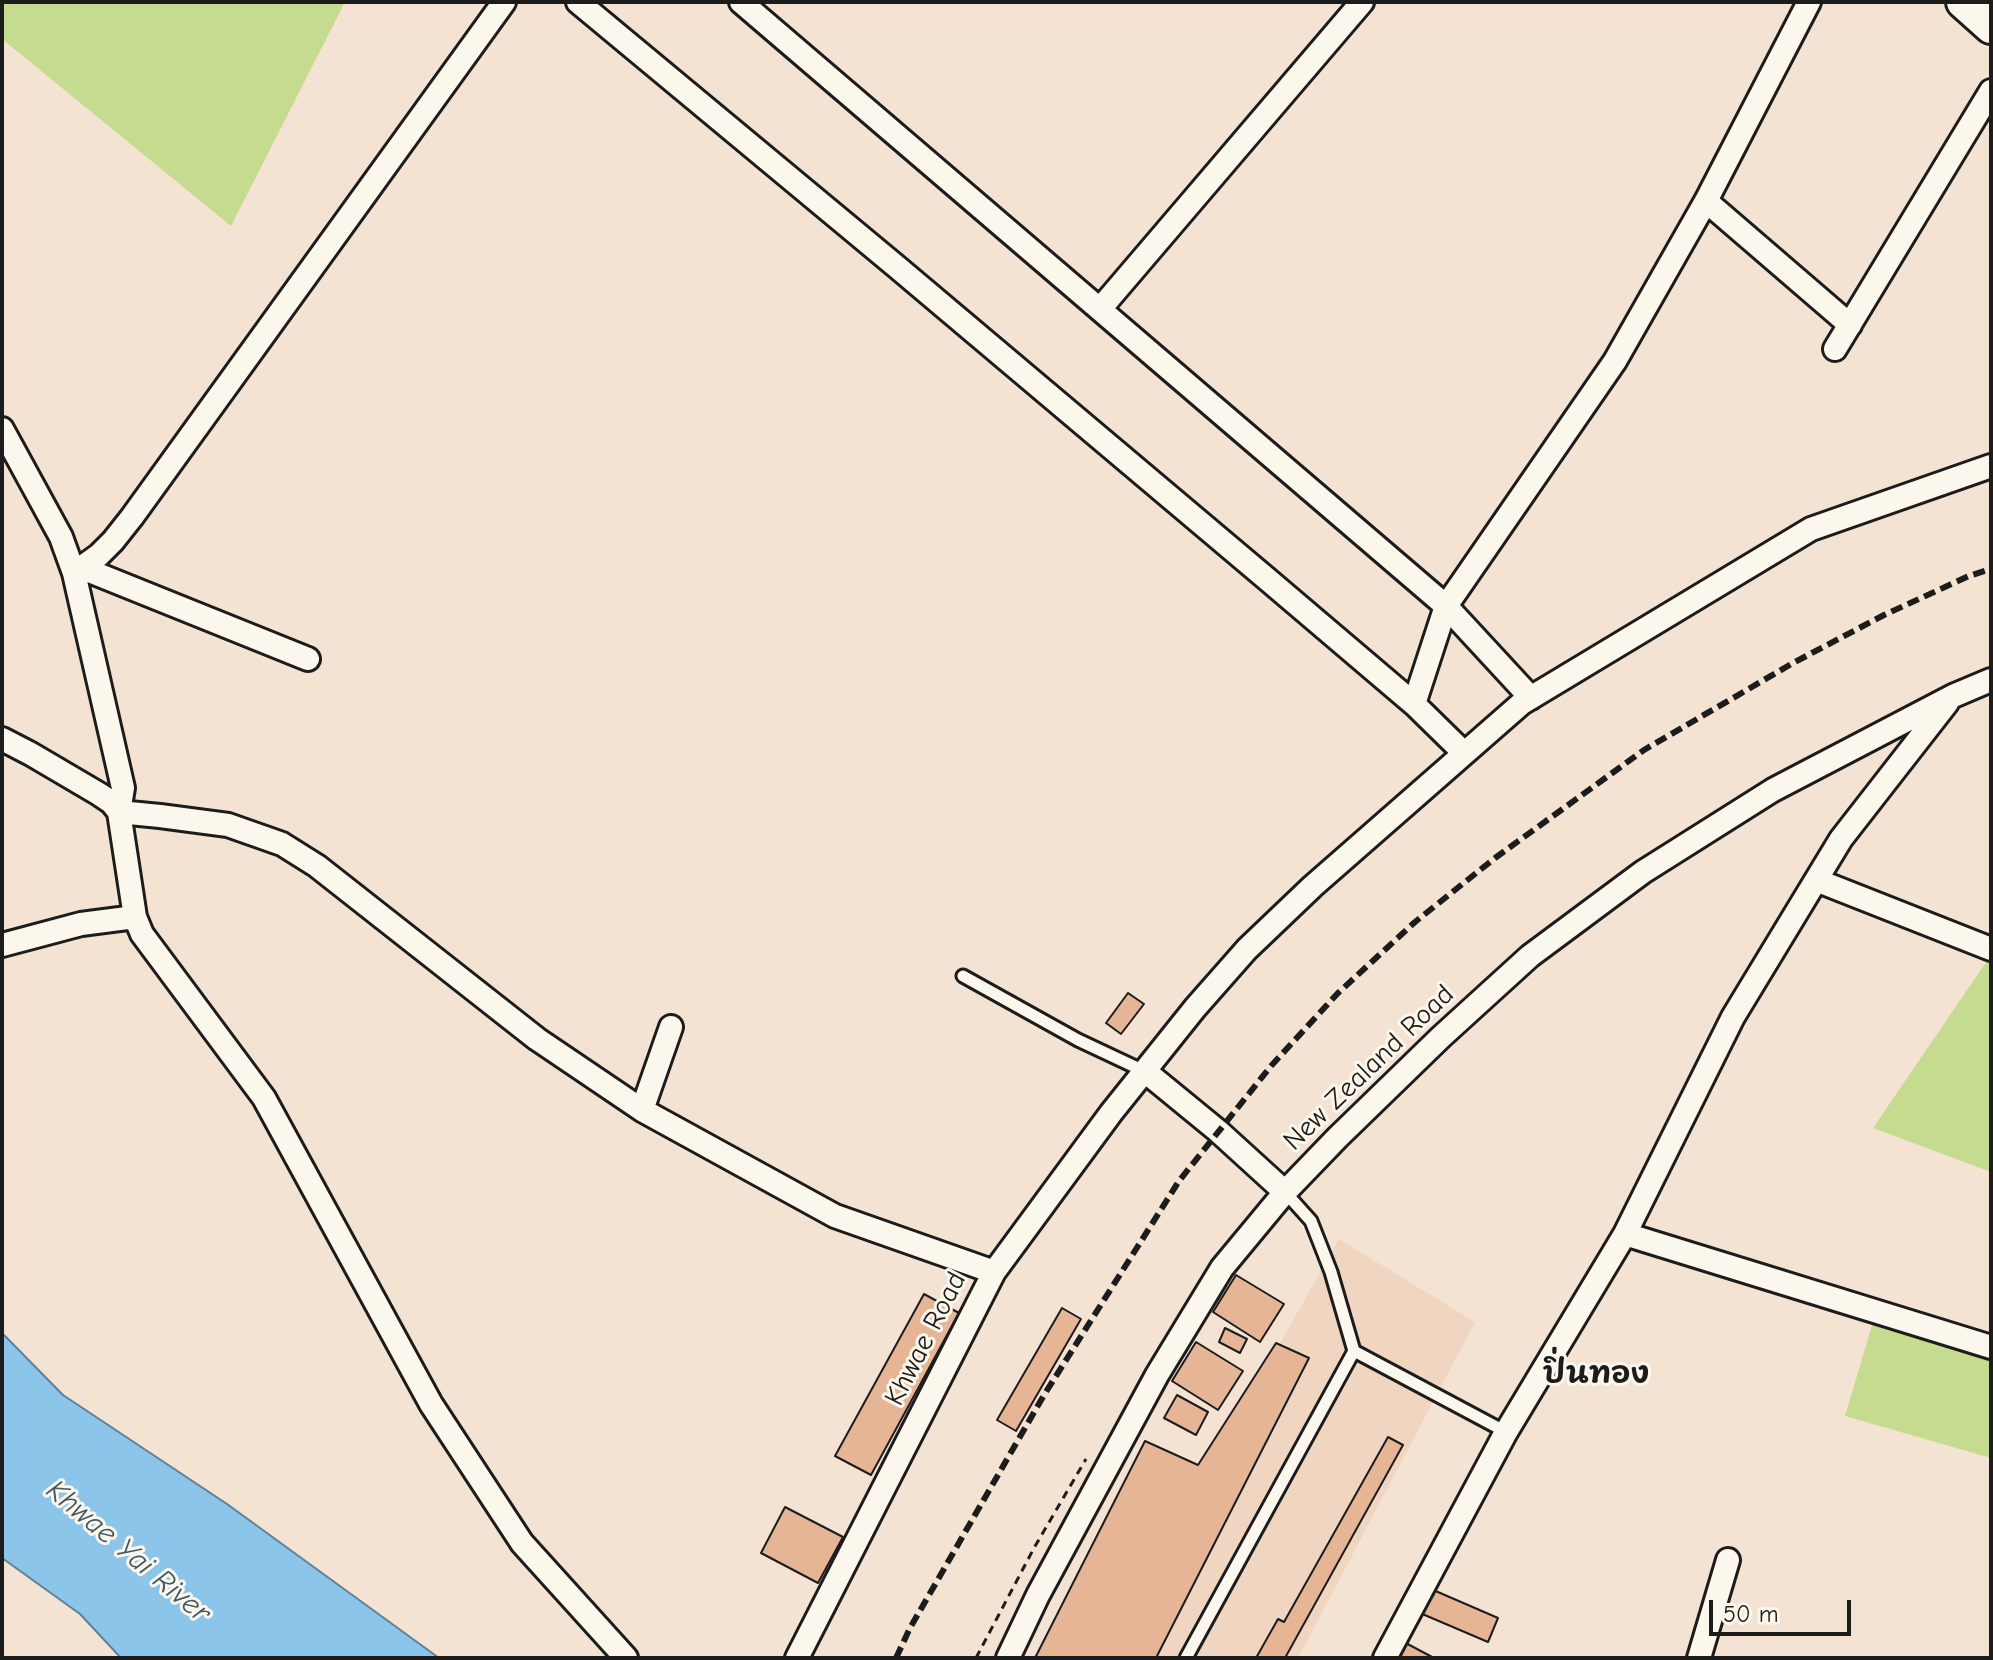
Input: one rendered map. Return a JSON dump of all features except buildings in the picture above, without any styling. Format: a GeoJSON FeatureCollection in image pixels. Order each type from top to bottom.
{"type":"FeatureCollection","features":[{"type":"Feature","properties":{"kind":"main road"},"geometry":{"type":"LineString","coordinates":[[1963,2],[1991,27]]}},
{"type":"Feature","properties":{"kind":"street"},"geometry":{"type":"LineString","coordinates":[[78,571],[113,541],[132,517],[504,2]]}},
{"type":"Feature","properties":{"kind":"street"},"geometry":{"type":"LineString","coordinates":[[578,2],[1414,704],[1464,753]]}},
{"type":"Feature","properties":{"kind":"street"},"geometry":{"type":"LineString","coordinates":[[741,2],[1446,606],[1531,698]]}},
{"type":"Feature","properties":{"kind":"street"},"geometry":{"type":"LineString","coordinates":[[1100,309],[1362,2]]}},
{"type":"Feature","properties":{"kind":"street"},"geometry":{"type":"LineString","coordinates":[[1414,704],[1446,606],[1615,361],[1706,201],[1809,2]]}},
{"type":"Feature","properties":{"kind":"street"},"geometry":{"type":"LineString","coordinates":[[1835,349],[1991,91]]}},
{"type":"Feature","properties":{"kind":"street"},"geometry":{"type":"LineString","coordinates":[[1706,201],[1850,325]]}},
{"type":"Feature","properties":{"kind":"street"},"geometry":{"type":"LineString","coordinates":[[2,429],[78,571],[123,788],[119,812],[135,917],[142,934],[264,1098],[431,1404],[522,1543],[626,1658]]}},
{"type":"Feature","properties":{"kind":"street","name":"Khwae Road"},"geometry":{"type":"LineString","coordinates":[[797,1658],[994,1272],[1111,1113],[1247,949],[1313,886],[1522,703],[1811,529],[1991,466]]}},
{"type":"Feature","properties":{"kind":"street"},"geometry":{"type":"LineString","coordinates":[[78,571],[308,659]]}},
{"type":"Feature","properties":{"kind":"street","name":"New Zealand Road"},"geometry":{"type":"LineString","coordinates":[[1008,1658],[1038,1595],[1157,1375],[1222,1268],[1285,1192],[1337,1138],[1519,966],[1643,872],[1773,790],[1953,696],[1991,680]]}},
{"type":"Feature","properties":{"kind":"street","name":"New Zealand Road"},"geometry":{"type":"LineString","coordinates":[[1385,1658],[1506,1432],[1625,1234],[1733,1017],[1841,839],[1953,696]]}},
{"type":"Feature","properties":{"kind":"street"},"geometry":{"type":"LineString","coordinates":[[2,739],[99,794],[119,812],[228,825],[282,844],[317,866],[537,1039],[642,1110],[835,1216],[994,1272]]}},
{"type":"Feature","properties":{"kind":"street"},"geometry":{"type":"LineString","coordinates":[[1816,880],[1991,949]]}},
{"type":"Feature","properties":{"kind":"street"},"geometry":{"type":"LineString","coordinates":[[2,945],[81,924],[135,917]]}},
{"type":"Feature","properties":{"kind":"street"},"geometry":{"type":"LineString","coordinates":[[642,1110],[671,1027]]}},
{"type":"Feature","properties":{"kind":"street"},"geometry":{"type":"LineString","coordinates":[[1146,1072],[1285,1192]]}},
{"type":"Feature","properties":{"kind":"street"},"geometry":{"type":"LineString","coordinates":[[1625,1234],[1991,1347]]}},
{"type":"Feature","properties":{"kind":"street"},"geometry":{"type":"LineString","coordinates":[[1699,1658],[1728,1560]]}},
{"type":"Feature","properties":{"kind":"lane"},"geometry":{"type":"LineString","coordinates":[[963,976],[1078,1040],[1146,1072]]}},
{"type":"Feature","properties":{"kind":"lane"},"geometry":{"type":"LineString","coordinates":[[1186,1658],[1354,1351],[1331,1272],[1311,1221],[1285,1192]]}},
{"type":"Feature","properties":{"kind":"lane"},"geometry":{"type":"LineString","coordinates":[[1354,1351],[1506,1432]]}},
{"type":"Feature","properties":{"kind":"shaded area"},"geometry":{"type":"Polygon","coordinates":[[[1339,1239],[1475,1322],[1298,1658],[1102,1658],[1339,1239]]]}},
{"type":"Feature","properties":{"kind":"green space"},"geometry":{"type":"Polygon","coordinates":[[[2,2],[345,2],[231,226],[2,39],[2,2]]]}},
{"type":"Feature","properties":{"kind":"green space"},"geometry":{"type":"Polygon","coordinates":[[[1991,955],[1991,1172],[1873,1128],[1991,955]]]}},
{"type":"Feature","properties":{"kind":"green space"},"geometry":{"type":"Polygon","coordinates":[[[1876,1312],[1991,1336],[1991,1458],[1845,1416],[1876,1312]]]}},
{"type":"Feature","properties":{"kind":"water","name":"Khwae Yai River"},"geometry":{"type":"Polygon","coordinates":[[[2,1333],[63,1395],[227,1504],[439,1658],[121,1658],[80,1614],[2,1558],[2,1333]]]}},
{"type":"Feature","properties":{"kind":"railway"},"geometry":{"type":"LineString","coordinates":[[896,1658],[910,1628],[1044,1395],[1179,1181],[1271,1066],[1338,993],[1415,922],[1495,858],[1644,750],[1793,663],[1884,615],[1991,569]]}},
{"type":"Feature","properties":{"kind":"district","name":"ปิ่นทอง"},"geometry":{"type":"Point","coordinates":[1596,1375]}}]}
